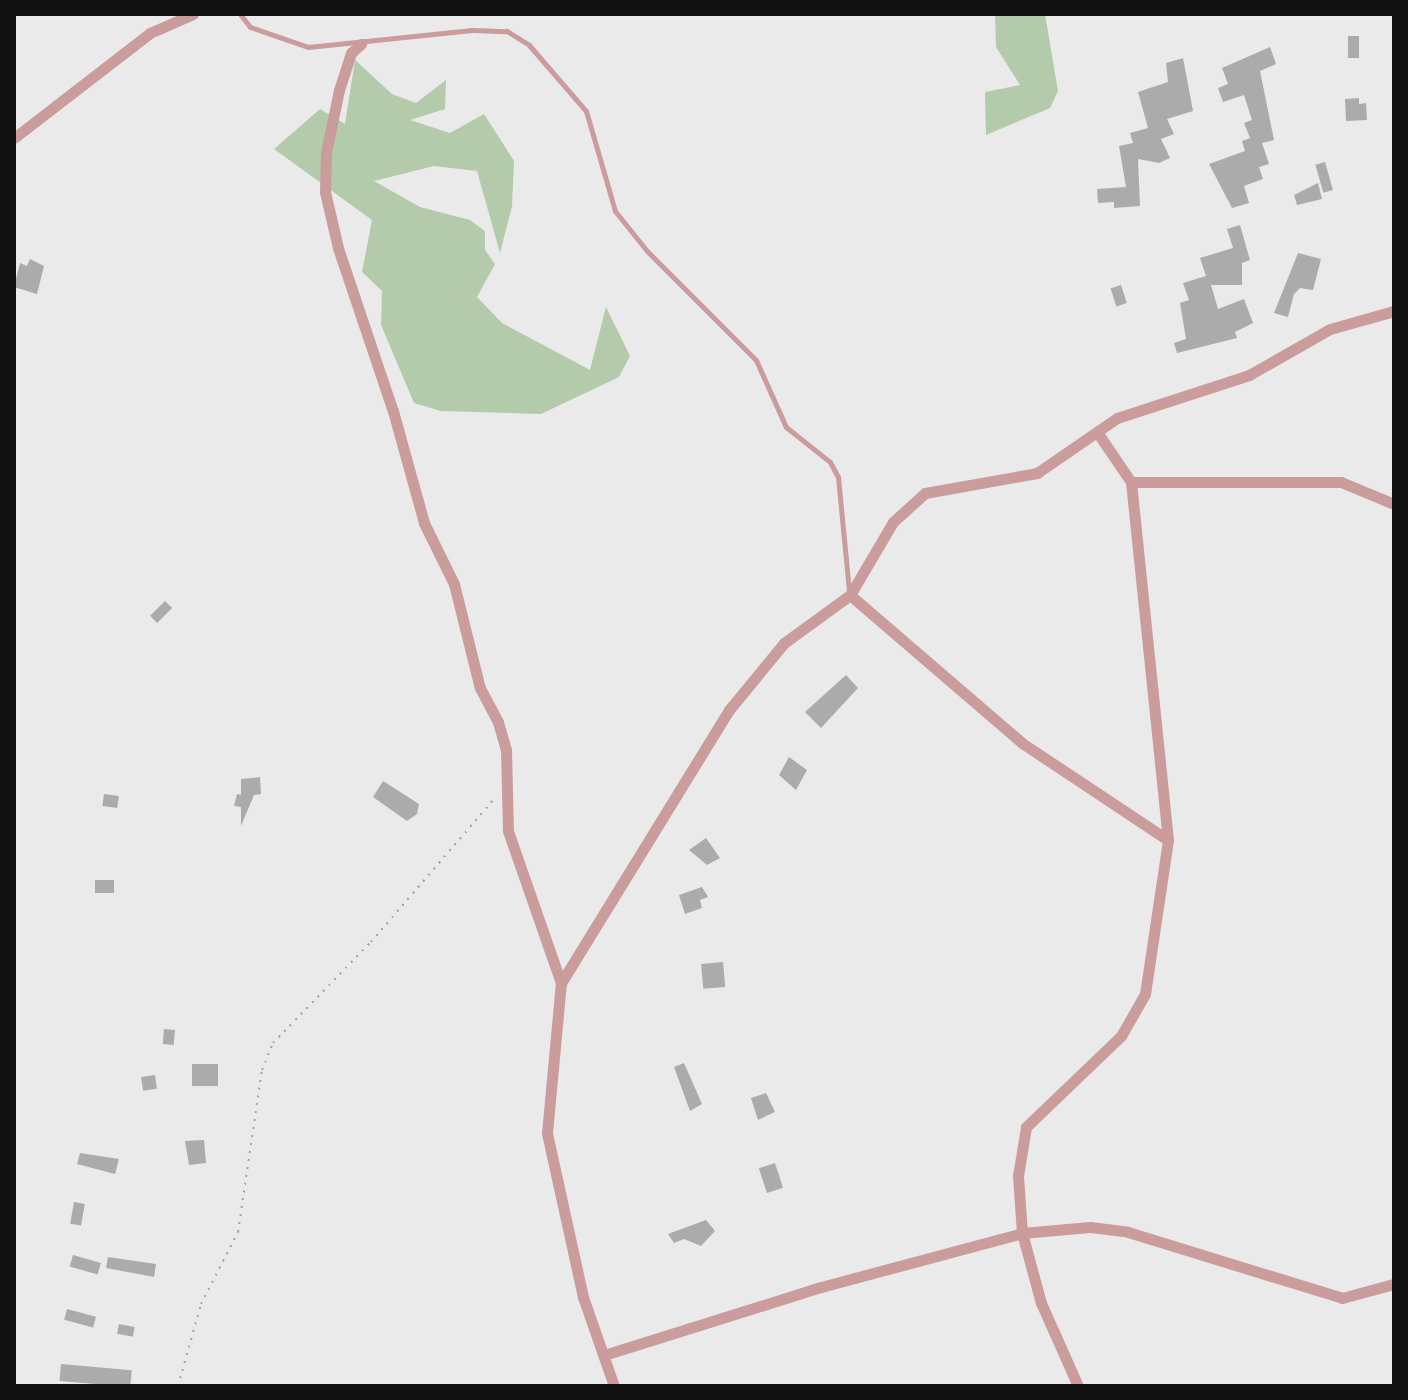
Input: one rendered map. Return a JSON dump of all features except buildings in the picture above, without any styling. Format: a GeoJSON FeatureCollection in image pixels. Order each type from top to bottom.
{"type":"FeatureCollection","features":[{"type":"Feature","properties":{"kind":"street"},"geometry":{"type":"LineString","coordinates":[[14,138],[150,33],[193,14]]}},
{"type":"Feature","properties":{"kind":"street"},"geometry":{"type":"LineString","coordinates":[[361,44],[351,53],[339,90],[326,152],[325,192],[338,248],[393,411],[424,523],[454,584],[480,688],[498,722],[506,750],[508,831],[561,983],[547,1133],[583,1297],[614,1386]]}},
{"type":"Feature","properties":{"kind":"street"},"geometry":{"type":"LineString","coordinates":[[561,983],[729,710],[784,643],[850,595],[906,505],[925,493],[1037,473],[1117,418],[1249,375],[1330,329],[1394,311]]}},
{"type":"Feature","properties":{"kind":"street"},"geometry":{"type":"LineString","coordinates":[[1078,1386],[1041,1303],[1022,1233],[1018,1176],[1026,1127],[1121,1036],[1145,994],[1168,840],[1131,482],[1097,432]]}},
{"type":"Feature","properties":{"kind":"street"},"geometry":{"type":"LineString","coordinates":[[1131,482],[1341,482],[1394,504]]}},
{"type":"Feature","properties":{"kind":"street"},"geometry":{"type":"LineString","coordinates":[[850,595],[1022,743],[1168,840]]}},
{"type":"Feature","properties":{"kind":"street"},"geometry":{"type":"LineString","coordinates":[[604,1355],[821,1287],[1022,1233],[1090,1227],[1128,1232],[1342,1298],[1394,1284]]}},
{"type":"Feature","properties":{"kind":"lane"},"geometry":{"type":"LineString","coordinates":[[240,14],[250,27],[308,47],[361,44],[472,30],[507,31],[556,74],[594,127],[615,211],[647,251],[756,360],[786,427],[830,462],[838,477],[850,595]]}},
{"type":"Feature","properties":{"kind":"path"},"geometry":{"type":"LineString","coordinates":[[178,1386],[201,1304],[238,1232],[262,1070],[273,1043],[507,787]]}},
{"type":"Feature","properties":{"kind":"green space"},"geometry":{"type":"Polygon","coordinates":[[[995,14],[1045,14],[1058,91],[1050,108],[986,135],[985,92],[1020,85],[996,47],[995,14]]]}},
{"type":"Feature","properties":{"kind":"green space"},"geometry":{"type":"Polygon","coordinates":[[[355,60],[392,94],[416,103],[446,80],[445,109],[410,120],[450,133],[484,114],[514,161],[512,206],[500,253],[477,171],[434,166],[374,181],[420,207],[470,220],[485,231],[485,250],[495,264],[477,297],[502,323],[590,370],[606,307],[630,356],[619,377],[541,414],[441,411],[414,403],[381,325],[382,291],[362,272],[372,220],[274,149],[320,109],[345,124],[355,60]]]}}]}
